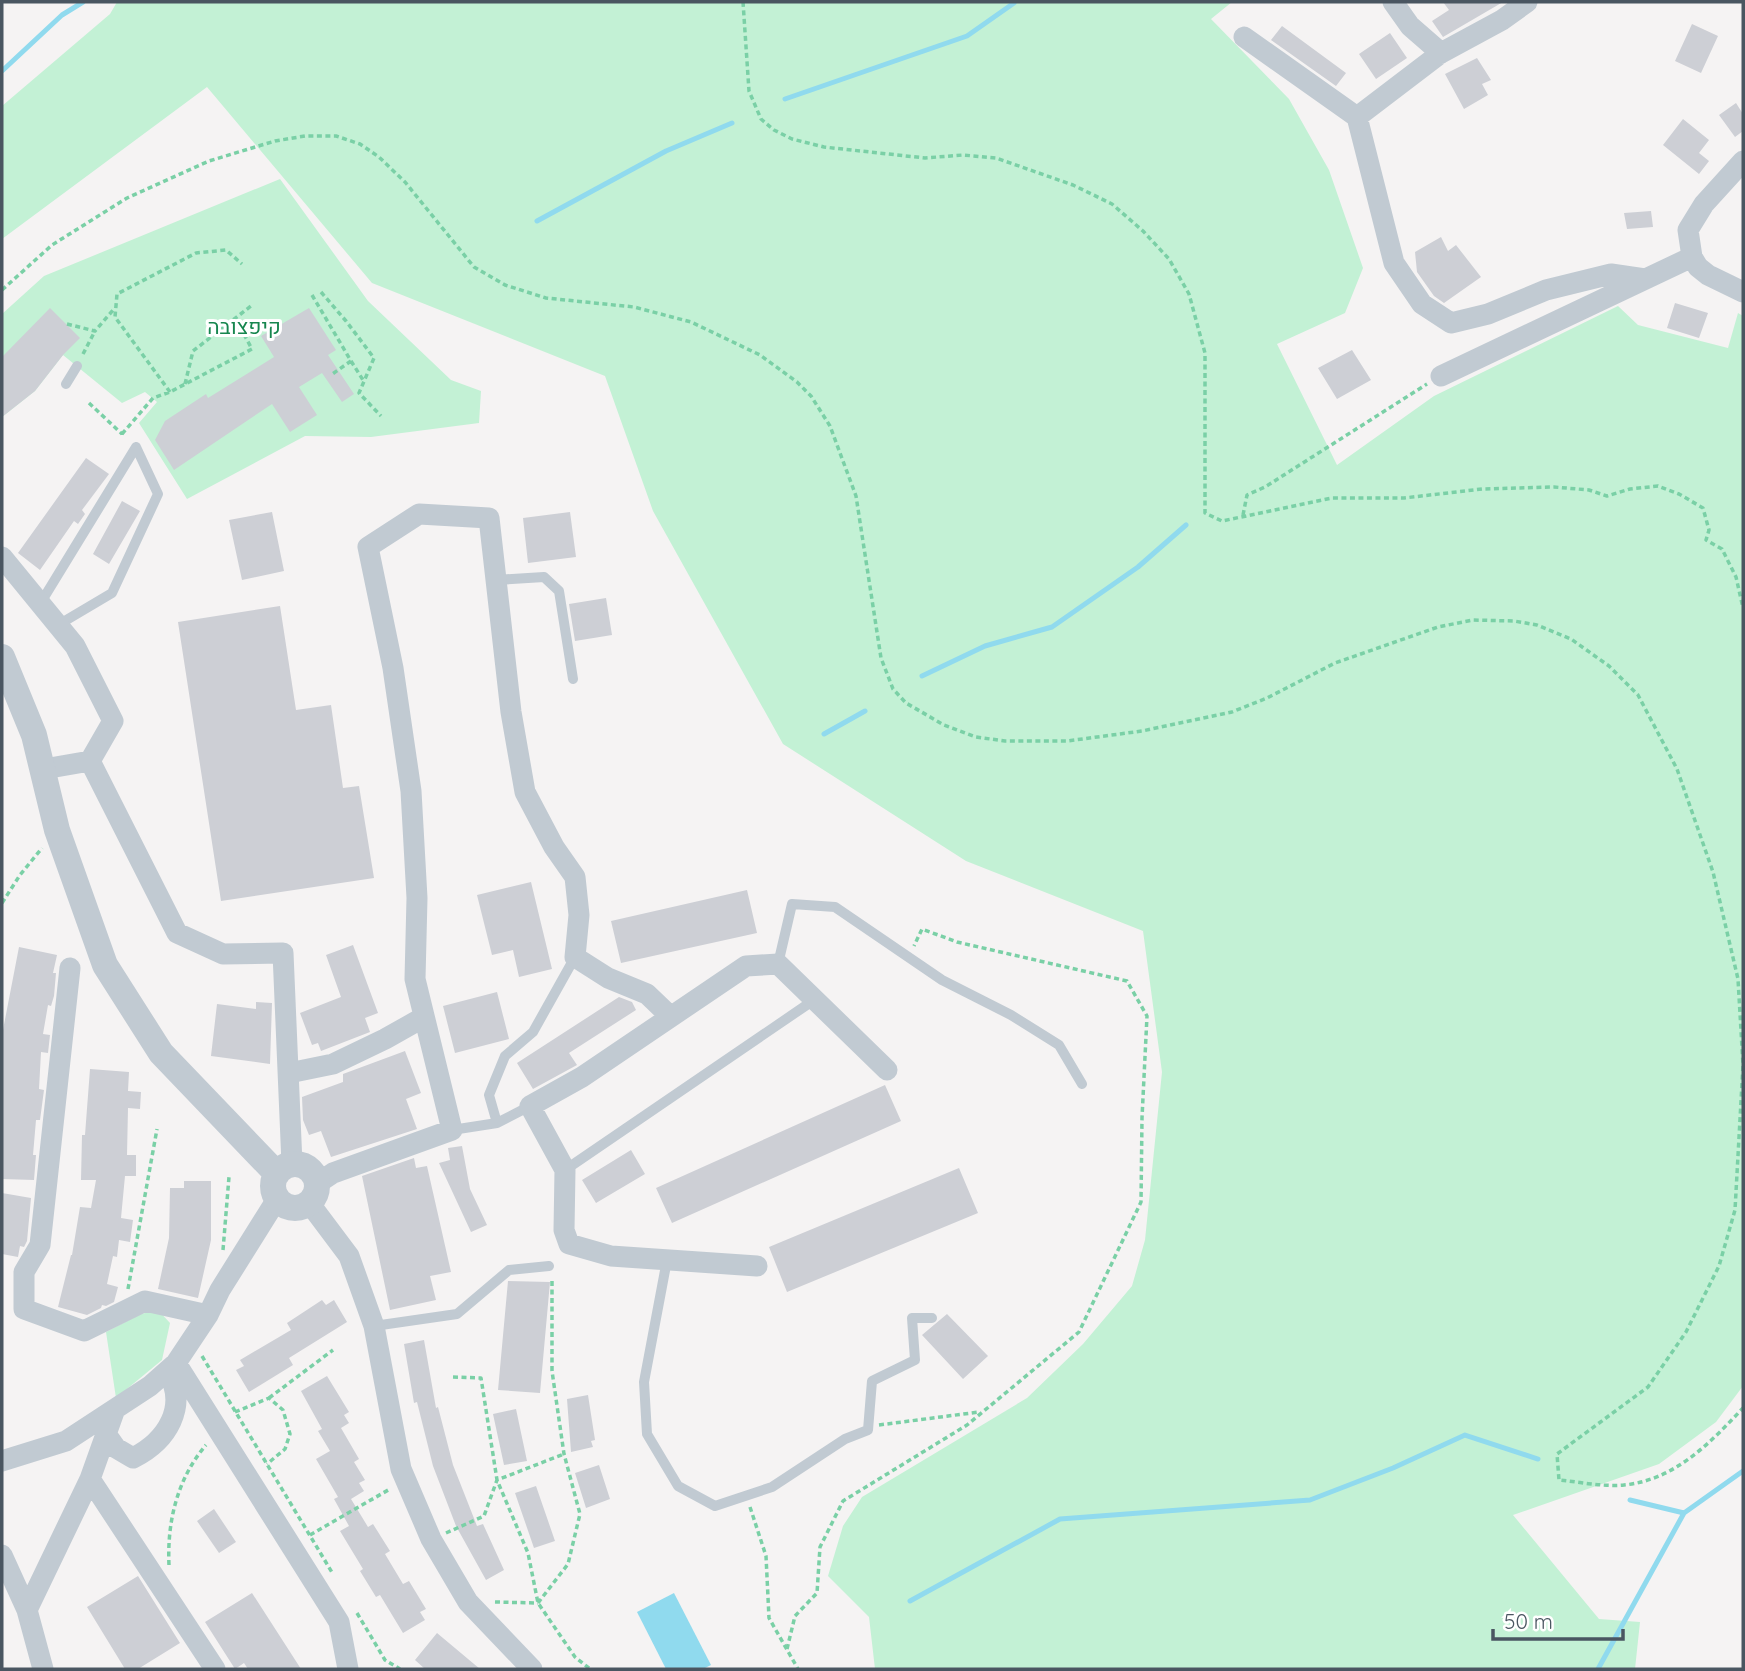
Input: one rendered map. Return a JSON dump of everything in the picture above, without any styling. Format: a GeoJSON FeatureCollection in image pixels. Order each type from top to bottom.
{"type":"FeatureCollection","features":[{"type":"Feature","properties":{"kind":"street"},"geometry":{"type":"LineString","coordinates":[[1393,2],[1410,26],[1441,53]]}},
{"type":"Feature","properties":{"kind":"street"},"geometry":{"type":"LineString","coordinates":[[1357,117],[1441,53],[1502,20],[1527,2]]}},
{"type":"Feature","properties":{"kind":"street"},"geometry":{"type":"LineString","coordinates":[[1244,37],[1357,117],[1394,263],[1422,304],[1451,323],[1488,314],[1546,290],[1611,274],[1645,279]]}},
{"type":"Feature","properties":{"kind":"street"},"geometry":{"type":"LineString","coordinates":[[1743,161],[1704,204],[1688,230],[1692,257],[1698,267],[1708,275],[1743,292]]}},
{"type":"Feature","properties":{"kind":"street"},"geometry":{"type":"LineString","coordinates":[[1441,376],[1692,257]]}},
{"type":"Feature","properties":{"kind":"street"},"geometry":{"type":"LineString","coordinates":[[90,761],[177,933],[223,954],[283,953],[289,1073],[282,1179],[287,1207],[293,1208],[314,1194],[333,1173],[452,1130],[415,979],[417,898],[411,791],[393,668],[368,547],[419,514],[489,518],[511,712],[525,792],[554,846],[575,877],[579,915],[575,957],[608,978],[647,994],[670,1016]]}},
{"type":"Feature","properties":{"kind":"street"},"geometry":{"type":"LineString","coordinates":[[2,557],[75,646],[113,721],[90,761]]}},
{"type":"Feature","properties":{"kind":"street"},"geometry":{"type":"LineString","coordinates":[[2,657],[34,735],[58,830],[105,965],[161,1053],[282,1179]]}},
{"type":"Feature","properties":{"kind":"street"},"geometry":{"type":"LineString","coordinates":[[44,769],[90,761]]}},
{"type":"Feature","properties":{"kind":"street"},"geometry":{"type":"LineString","coordinates":[[757,1266],[611,1256],[569,1244],[564,1230],[565,1170],[530,1106],[582,1077],[746,966],[778,964],[887,1070]]}},
{"type":"Feature","properties":{"kind":"street"},"geometry":{"type":"LineString","coordinates":[[69,968],[40,1245],[24,1272],[24,1310],[84,1331],[145,1301],[208,1315]]}},
{"type":"Feature","properties":{"kind":"street"},"geometry":{"type":"LineString","coordinates":[[289,1073],[333,1064],[424,1017]]}},
{"type":"Feature","properties":{"kind":"street"},"geometry":{"type":"LineString","coordinates":[[2,1461],[66,1441],[150,1386],[172,1367],[208,1315],[282,1179],[306,1167],[316,1177],[314,1194],[349,1256],[374,1326],[401,1469],[431,1539],[468,1602],[533,1669]]}},
{"type":"Feature","properties":{"kind":"street"},"geometry":{"type":"LineString","coordinates":[[172,1367],[218,1430],[339,1622],[348,1669]]}},
{"type":"Feature","properties":{"kind":"street"},"geometry":{"type":"LineString","coordinates":[[106,1434],[116,1448],[133,1458],[150,1449],[162,1437],[176,1411],[172,1367]]}},
{"type":"Feature","properties":{"kind":"street"},"geometry":{"type":"LineString","coordinates":[[27,1610],[90,1479],[115,1409]]}},
{"type":"Feature","properties":{"kind":"street"},"geometry":{"type":"LineString","coordinates":[[90,1479],[215,1669]]}},
{"type":"Feature","properties":{"kind":"street"},"geometry":{"type":"LineString","coordinates":[[2,1555],[27,1610],[43,1669]]}},
{"type":"Feature","properties":{"kind":"lane"},"geometry":{"type":"LineString","coordinates":[[66,384],[77,366]]}},
{"type":"Feature","properties":{"kind":"lane"},"geometry":{"type":"LineString","coordinates":[[40,604],[136,447]]}},
{"type":"Feature","properties":{"kind":"lane"},"geometry":{"type":"LineString","coordinates":[[58,625],[112,593],[158,494],[136,447]]}},
{"type":"Feature","properties":{"kind":"lane"},"geometry":{"type":"LineString","coordinates":[[496,580],[544,577],[559,591],[573,679]]}},
{"type":"Feature","properties":{"kind":"lane"},"geometry":{"type":"LineString","coordinates":[[778,964],[792,904],[835,907],[942,980],[1011,1015],[1059,1045],[1082,1084]]}},
{"type":"Feature","properties":{"kind":"lane"},"geometry":{"type":"LineString","coordinates":[[497,1122],[489,1095],[505,1056],[533,1032],[575,957]]}},
{"type":"Feature","properties":{"kind":"lane"},"geometry":{"type":"LineString","coordinates":[[565,1170],[814,1000]]}},
{"type":"Feature","properties":{"kind":"lane"},"geometry":{"type":"LineString","coordinates":[[452,1130],[497,1122],[530,1106]]}},
{"type":"Feature","properties":{"kind":"lane"},"geometry":{"type":"LineString","coordinates":[[667,1260],[644,1382],[647,1434],[678,1486],[715,1506],[772,1487],[845,1439],[868,1430],[872,1381],[915,1360],[912,1318],[932,1318]]}},
{"type":"Feature","properties":{"kind":"lane"},"geometry":{"type":"LineString","coordinates":[[374,1326],[457,1314],[509,1270],[549,1266]]}},
{"type":"Feature","properties":{"kind":"path"},"geometry":{"type":"LineString","coordinates":[[743,2],[750,91],[761,119],[774,131],[792,139],[824,146],[925,158],[963,155],[996,158],[1073,185],[1112,204],[1169,259],[1189,295],[1205,353],[1205,513],[1222,521],[1332,498],[1404,498],[1482,489],[1553,486],[1589,490],[1607,496],[1630,489],[1658,486],[1703,508],[1709,530],[1706,540],[1722,549],[1735,577],[1743,608]]}},
{"type":"Feature","properties":{"kind":"path"},"geometry":{"type":"LineString","coordinates":[[2,290],[62,238],[127,198],[209,161],[275,141],[306,136],[336,136],[360,144],[379,157],[405,182],[474,267],[505,285],[546,298],[634,307],[691,322],[760,355],[797,382],[811,396],[830,426],[856,496],[881,658],[893,689],[906,704],[944,725],[976,737],[1005,741],[1066,741],[1142,731],[1232,712],[1267,698],[1335,663],[1438,627],[1473,620],[1514,621],[1537,625],[1572,639],[1609,666],[1637,695],[1677,769],[1713,872],[1738,979],[1743,1065],[1735,1210],[1719,1266],[1686,1332],[1648,1387],[1557,1454],[1559,1480],[1623,1485],[1660,1477],[1686,1461],[1743,1408]]}},
{"type":"Feature","properties":{"kind":"path"},"geometry":{"type":"LineString","coordinates":[[170,392],[115,317],[117,294],[196,253],[226,250],[242,264]]}},
{"type":"Feature","properties":{"kind":"path"},"geometry":{"type":"LineString","coordinates":[[320,292],[374,358],[359,393],[381,416]]}},
{"type":"Feature","properties":{"kind":"path"},"geometry":{"type":"LineString","coordinates":[[312,295],[364,381]]}},
{"type":"Feature","properties":{"kind":"path"},"geometry":{"type":"LineString","coordinates":[[186,384],[193,351],[251,306]]}},
{"type":"Feature","properties":{"kind":"path"},"geometry":{"type":"LineString","coordinates":[[77,366],[95,331],[116,307]]}},
{"type":"Feature","properties":{"kind":"path"},"geometry":{"type":"LineString","coordinates":[[122,434],[153,398],[170,392],[252,349],[235,318]]}},
{"type":"Feature","properties":{"kind":"path"},"geometry":{"type":"LineString","coordinates":[[67,324],[95,331]]}},
{"type":"Feature","properties":{"kind":"path"},"geometry":{"type":"LineString","coordinates":[[331,375],[351,361]]}},
{"type":"Feature","properties":{"kind":"path"},"geometry":{"type":"LineString","coordinates":[[1243,515],[1247,495],[1265,487],[1441,376]]}},
{"type":"Feature","properties":{"kind":"path"},"geometry":{"type":"LineString","coordinates":[[89,403],[136,447]]}},
{"type":"Feature","properties":{"kind":"path"},"geometry":{"type":"LineString","coordinates":[[139,414],[144,418]]}},
{"type":"Feature","properties":{"kind":"path"},"geometry":{"type":"LineString","coordinates":[[2,903],[20,875],[58,830]]}},
{"type":"Feature","properties":{"kind":"path"},"geometry":{"type":"LineString","coordinates":[[787,1649],[795,1616],[817,1593],[820,1547],[843,1501],[967,1424],[1079,1332],[1141,1202],[1147,1016],[1126,981],[957,942],[922,929],[909,958]]}},
{"type":"Feature","properties":{"kind":"path"},"geometry":{"type":"LineString","coordinates":[[123,1311],[157,1129]]}},
{"type":"Feature","properties":{"kind":"path"},"geometry":{"type":"LineString","coordinates":[[223,1252],[229,1177]]}},
{"type":"Feature","properties":{"kind":"path"},"geometry":{"type":"LineString","coordinates":[[538,1603],[568,1564],[580,1514],[564,1454],[552,1371],[553,1281],[549,1266]]}},
{"type":"Feature","properties":{"kind":"path"},"geometry":{"type":"LineString","coordinates":[[192,1339],[337,1580]]}},
{"type":"Feature","properties":{"kind":"path"},"geometry":{"type":"LineString","coordinates":[[235,1412],[269,1398],[333,1350]]}},
{"type":"Feature","properties":{"kind":"path"},"geometry":{"type":"LineString","coordinates":[[453,1377],[481,1378],[497,1480],[528,1553],[538,1603],[575,1657],[590,1669]]}},
{"type":"Feature","properties":{"kind":"path"},"geometry":{"type":"LineString","coordinates":[[267,1464],[285,1449],[290,1434],[283,1410],[269,1398]]}},
{"type":"Feature","properties":{"kind":"path"},"geometry":{"type":"LineString","coordinates":[[868,1430],[878,1425],[979,1412]]}},
{"type":"Feature","properties":{"kind":"path"},"geometry":{"type":"LineString","coordinates":[[171,1602],[168,1549],[176,1494],[198,1455],[218,1430]]}},
{"type":"Feature","properties":{"kind":"path"},"geometry":{"type":"LineString","coordinates":[[431,1539],[484,1516],[497,1480],[564,1454]]}},
{"type":"Feature","properties":{"kind":"path"},"geometry":{"type":"LineString","coordinates":[[310,1535],[406,1480]]}},
{"type":"Feature","properties":{"kind":"path"},"geometry":{"type":"LineString","coordinates":[[747,1495],[766,1556],[769,1618],[798,1669]]}},
{"type":"Feature","properties":{"kind":"path"},"geometry":{"type":"LineString","coordinates":[[468,1602],[538,1603]]}},
{"type":"Feature","properties":{"kind":"path"},"geometry":{"type":"LineString","coordinates":[[351,1603],[385,1660],[400,1669]]}},
{"type":"Feature","properties":{"kind":"green space"},"geometry":{"type":"Polygon","coordinates":[[[117,2],[1232,2],[1211,19],[1289,99],[1329,170],[1363,268],[1345,313],[1277,344],[1337,465],[1434,396],[1618,306],[1638,325],[1728,348],[1738,313],[1743,316],[1743,1386],[1716,1422],[1659,1464],[1513,1515],[1599,1619],[1640,1622],[1635,1669],[875,1669],[869,1617],[828,1576],[843,1526],[862,1497],[1027,1398],[1083,1344],[1132,1286],[1145,1240],[1162,1072],[1143,931],[966,861],[783,744],[653,511],[605,376],[372,283],[207,87],[2,239],[2,106],[110,14],[117,2]]]}},
{"type":"Feature","properties":{"kind":"green space","name":"קיפצובה"},"geometry":{"type":"Polygon","coordinates":[[[280,179],[368,301],[451,380],[481,391],[479,423],[371,437],[305,436],[187,499],[139,423],[157,402],[145,392],[122,403],[63,355],[35,391],[2,417],[2,314],[44,276],[280,179]]]}},
{"type":"Feature","properties":{"kind":"green space"},"geometry":{"type":"Polygon","coordinates":[[[158,1310],[170,1323],[162,1360],[116,1398],[106,1332],[141,1314],[158,1310]]]}},
{"type":"Feature","properties":{"kind":"water"},"geometry":{"type":"Polygon","coordinates":[[[674,1593],[711,1665],[703,1669],[666,1669],[637,1612],[674,1593]]]}},
{"type":"Feature","properties":{"kind":"building"},"geometry":{"type":"Polygon","coordinates":[[[1443,2],[1503,2],[1443,37],[1432,21],[1449,10],[1443,2]]]}},
{"type":"Feature","properties":{"kind":"building"},"geometry":{"type":"Polygon","coordinates":[[[1692,24],[1718,36],[1701,73],[1675,61],[1692,24]]]}},
{"type":"Feature","properties":{"kind":"building"},"geometry":{"type":"Polygon","coordinates":[[[1282,26],[1346,73],[1336,86],[1271,40],[1282,26]]]}},
{"type":"Feature","properties":{"kind":"building"},"geometry":{"type":"Polygon","coordinates":[[[1390,33],[1407,58],[1376,79],[1359,54],[1390,33]]]}},
{"type":"Feature","properties":{"kind":"building"},"geometry":{"type":"Polygon","coordinates":[[[1477,58],[1491,80],[1482,84],[1488,95],[1464,109],[1445,74],[1477,58]]]}},
{"type":"Feature","properties":{"kind":"building"},"geometry":{"type":"Polygon","coordinates":[[[1736,103],[1743,114],[1743,131],[1735,137],[1719,115],[1736,103]]]}},
{"type":"Feature","properties":{"kind":"building"},"geometry":{"type":"Polygon","coordinates":[[[1683,119],[1709,140],[1699,153],[1709,161],[1699,174],[1663,145],[1683,119]]]}},
{"type":"Feature","properties":{"kind":"building"},"geometry":{"type":"Polygon","coordinates":[[[1651,211],[1653,227],[1627,229],[1624,213],[1651,211]]]}},
{"type":"Feature","properties":{"kind":"building"},"geometry":{"type":"Polygon","coordinates":[[[1441,237],[1448,251],[1456,245],[1481,277],[1444,303],[1434,296],[1417,272],[1415,252],[1441,237]]]}},
{"type":"Feature","properties":{"kind":"building"},"geometry":{"type":"Polygon","coordinates":[[[1675,303],[1708,313],[1699,338],[1667,328],[1675,303]]]}},
{"type":"Feature","properties":{"kind":"building"},"geometry":{"type":"Polygon","coordinates":[[[50,308],[80,338],[35,391],[2,417],[2,357],[50,308]]]}},
{"type":"Feature","properties":{"kind":"building"},"geometry":{"type":"Polygon","coordinates":[[[309,308],[336,350],[328,355],[354,394],[342,402],[322,373],[299,387],[317,415],[290,432],[272,404],[174,470],[155,440],[165,421],[206,394],[208,398],[274,357],[261,336],[309,308]]]}},
{"type":"Feature","properties":{"kind":"building"},"geometry":{"type":"Polygon","coordinates":[[[1352,350],[1371,380],[1337,399],[1318,368],[1352,350]]]}},
{"type":"Feature","properties":{"kind":"building"},"geometry":{"type":"Polygon","coordinates":[[[86,458],[109,474],[82,510],[85,514],[78,524],[74,521],[40,570],[18,553],[86,458]]]}},
{"type":"Feature","properties":{"kind":"building"},"geometry":{"type":"Polygon","coordinates":[[[122,501],[140,511],[109,564],[93,554],[122,501]]]}},
{"type":"Feature","properties":{"kind":"building"},"geometry":{"type":"Polygon","coordinates":[[[272,512],[284,571],[242,580],[229,520],[272,512]]]}},
{"type":"Feature","properties":{"kind":"building"},"geometry":{"type":"Polygon","coordinates":[[[570,512],[576,557],[528,563],[523,518],[570,512]]]}},
{"type":"Feature","properties":{"kind":"building"},"geometry":{"type":"Polygon","coordinates":[[[606,598],[612,635],[575,641],[569,604],[606,598]]]}},
{"type":"Feature","properties":{"kind":"building"},"geometry":{"type":"Polygon","coordinates":[[[280,606],[296,710],[331,705],[343,788],[359,786],[374,878],[221,901],[178,622],[280,606]]]}},
{"type":"Feature","properties":{"kind":"building"},"geometry":{"type":"Polygon","coordinates":[[[531,882],[552,969],[519,977],[513,950],[492,955],[477,895],[531,882]]]}},
{"type":"Feature","properties":{"kind":"building"},"geometry":{"type":"Polygon","coordinates":[[[747,890],[757,933],[621,963],[611,921],[747,890]]]}},
{"type":"Feature","properties":{"kind":"building"},"geometry":{"type":"Polygon","coordinates":[[[353,945],[378,1013],[365,1018],[370,1032],[321,1051],[318,1043],[312,1045],[300,1013],[341,997],[326,955],[353,945]]]}},
{"type":"Feature","properties":{"kind":"building"},"geometry":{"type":"Polygon","coordinates":[[[19,947],[57,955],[53,973],[56,973],[54,996],[51,1006],[48,1005],[43,1034],[50,1035],[48,1053],[41,1052],[39,1089],[44,1090],[40,1120],[36,1120],[34,1180],[2,1179],[2,1035],[19,947]]]}},
{"type":"Feature","properties":{"kind":"building"},"geometry":{"type":"Polygon","coordinates":[[[497,992],[509,1039],[455,1053],[443,1006],[497,992]]]}},
{"type":"Feature","properties":{"kind":"building"},"geometry":{"type":"Polygon","coordinates":[[[619,997],[632,1002],[636,1010],[569,1053],[577,1065],[533,1089],[517,1063],[619,997]]]}},
{"type":"Feature","properties":{"kind":"building"},"geometry":{"type":"Polygon","coordinates":[[[256,1002],[272,1003],[270,1064],[211,1056],[217,1004],[256,1009],[256,1002]]]}},
{"type":"Feature","properties":{"kind":"building"},"geometry":{"type":"Polygon","coordinates":[[[405,1051],[421,1093],[406,1099],[417,1129],[331,1157],[321,1131],[309,1135],[303,1120],[302,1097],[343,1082],[343,1074],[405,1051]]]}},
{"type":"Feature","properties":{"kind":"building"},"geometry":{"type":"Polygon","coordinates":[[[90,1069],[129,1072],[128,1091],[141,1092],[140,1109],[128,1108],[127,1155],[136,1155],[136,1176],[125,1176],[121,1218],[133,1220],[130,1242],[119,1240],[117,1257],[113,1256],[107,1284],[118,1287],[114,1302],[102,1305],[87,1315],[58,1307],[72,1255],[80,1207],[91,1208],[96,1180],[81,1180],[82,1135],[85,1135],[90,1069]]]}},
{"type":"Feature","properties":{"kind":"building"},"geometry":{"type":"Polygon","coordinates":[[[885,1085],[901,1121],[672,1223],[656,1188],[885,1085]]]}},
{"type":"Feature","properties":{"kind":"building"},"geometry":{"type":"Polygon","coordinates":[[[462,1146],[470,1189],[487,1225],[471,1232],[439,1163],[450,1160],[448,1148],[462,1146]]]}},
{"type":"Feature","properties":{"kind":"building"},"geometry":{"type":"Polygon","coordinates":[[[631,1150],[645,1174],[596,1203],[582,1180],[631,1150]]]}},
{"type":"Feature","properties":{"kind":"building"},"geometry":{"type":"Polygon","coordinates":[[[414,1158],[416,1168],[427,1166],[451,1272],[430,1276],[436,1300],[390,1310],[362,1176],[414,1158]]]}},
{"type":"Feature","properties":{"kind":"building"},"geometry":{"type":"Polygon","coordinates":[[[959,1168],[978,1213],[787,1292],[769,1247],[959,1168]]]}},
{"type":"Feature","properties":{"kind":"building"},"geometry":{"type":"Polygon","coordinates":[[[184,1181],[211,1181],[211,1240],[198,1298],[158,1289],[169,1238],[170,1188],[184,1188],[184,1181]]]}},
{"type":"Feature","properties":{"kind":"building"},"geometry":{"type":"Polygon","coordinates":[[[2,1193],[31,1198],[27,1241],[24,1247],[20,1246],[18,1257],[2,1254],[2,1193]]]}},
{"type":"Feature","properties":{"kind":"building"},"geometry":{"type":"Polygon","coordinates":[[[508,1281],[550,1282],[540,1393],[498,1390],[508,1281]]]}},
{"type":"Feature","properties":{"kind":"building"},"geometry":{"type":"Polygon","coordinates":[[[322,1300],[326,1305],[334,1300],[347,1322],[289,1358],[293,1365],[249,1392],[236,1370],[244,1366],[240,1360],[291,1330],[287,1323],[322,1300]]]}},
{"type":"Feature","properties":{"kind":"building"},"geometry":{"type":"Polygon","coordinates":[[[947,1314],[988,1356],[963,1379],[922,1335],[947,1314]]]}},
{"type":"Feature","properties":{"kind":"building"},"geometry":{"type":"Polygon","coordinates":[[[424,1340],[436,1408],[438,1407],[453,1465],[477,1526],[483,1524],[504,1570],[486,1580],[456,1526],[433,1466],[417,1402],[414,1403],[404,1344],[424,1340]]]}},
{"type":"Feature","properties":{"kind":"building"},"geometry":{"type":"Polygon","coordinates":[[[327,1376],[349,1412],[344,1415],[349,1423],[341,1428],[359,1459],[354,1462],[365,1480],[359,1483],[364,1491],[351,1499],[368,1527],[373,1524],[390,1551],[385,1554],[403,1584],[409,1581],[426,1609],[420,1612],[425,1620],[403,1633],[380,1595],[376,1597],[340,1531],[349,1526],[334,1499],[338,1497],[316,1459],[330,1451],[318,1431],[322,1429],[301,1391],[327,1376]]]}},
{"type":"Feature","properties":{"kind":"building"},"geometry":{"type":"Polygon","coordinates":[[[588,1395],[595,1440],[591,1441],[593,1447],[571,1452],[567,1399],[588,1395]]]}},
{"type":"Feature","properties":{"kind":"building"},"geometry":{"type":"Polygon","coordinates":[[[516,1409],[527,1461],[504,1465],[493,1414],[516,1409]]]}},
{"type":"Feature","properties":{"kind":"building"},"geometry":{"type":"Polygon","coordinates":[[[599,1465],[610,1499],[586,1508],[575,1473],[599,1465]]]}},
{"type":"Feature","properties":{"kind":"building"},"geometry":{"type":"Polygon","coordinates":[[[536,1486],[555,1541],[534,1548],[515,1493],[536,1486]]]}},
{"type":"Feature","properties":{"kind":"building"},"geometry":{"type":"Polygon","coordinates":[[[214,1509],[236,1542],[219,1553],[197,1521],[214,1509]]]}},
{"type":"Feature","properties":{"kind":"building"},"geometry":{"type":"Polygon","coordinates":[[[138,1576],[180,1643],[138,1669],[125,1669],[87,1607],[138,1576]]]}},
{"type":"Feature","properties":{"kind":"building"},"geometry":{"type":"Polygon","coordinates":[[[252,1593],[301,1669],[248,1669],[244,1663],[235,1669],[205,1622],[252,1593]]]}},
{"type":"Feature","properties":{"kind":"building"},"geometry":{"type":"Polygon","coordinates":[[[437,1633],[480,1669],[425,1669],[415,1660],[437,1633]]]}},
{"type":"Feature","properties":{"kind":"waterway"},"geometry":{"type":"LineString","coordinates":[[2,71],[62,15],[83,2]]}},
{"type":"Feature","properties":{"kind":"waterway"},"geometry":{"type":"LineString","coordinates":[[785,99],[967,36],[1014,3]]}},
{"type":"Feature","properties":{"kind":"waterway"},"geometry":{"type":"LineString","coordinates":[[537,221],[666,151],[732,123]]}},
{"type":"Feature","properties":{"kind":"waterway"},"geometry":{"type":"LineString","coordinates":[[922,676],[985,646],[1052,627],[1138,567],[1186,525]]}},
{"type":"Feature","properties":{"kind":"waterway"},"geometry":{"type":"LineString","coordinates":[[824,734],[865,711]]}},
{"type":"Feature","properties":{"kind":"waterway"},"geometry":{"type":"LineString","coordinates":[[910,1601],[1060,1519],[1310,1500],[1393,1468],[1465,1435],[1538,1459]]}},
{"type":"Feature","properties":{"kind":"waterway"},"geometry":{"type":"LineString","coordinates":[[1630,1500],[1684,1513],[1743,1471]]}},
{"type":"Feature","properties":{"kind":"waterway"},"geometry":{"type":"LineString","coordinates":[[1598,1669],[1684,1513]]}}]}
